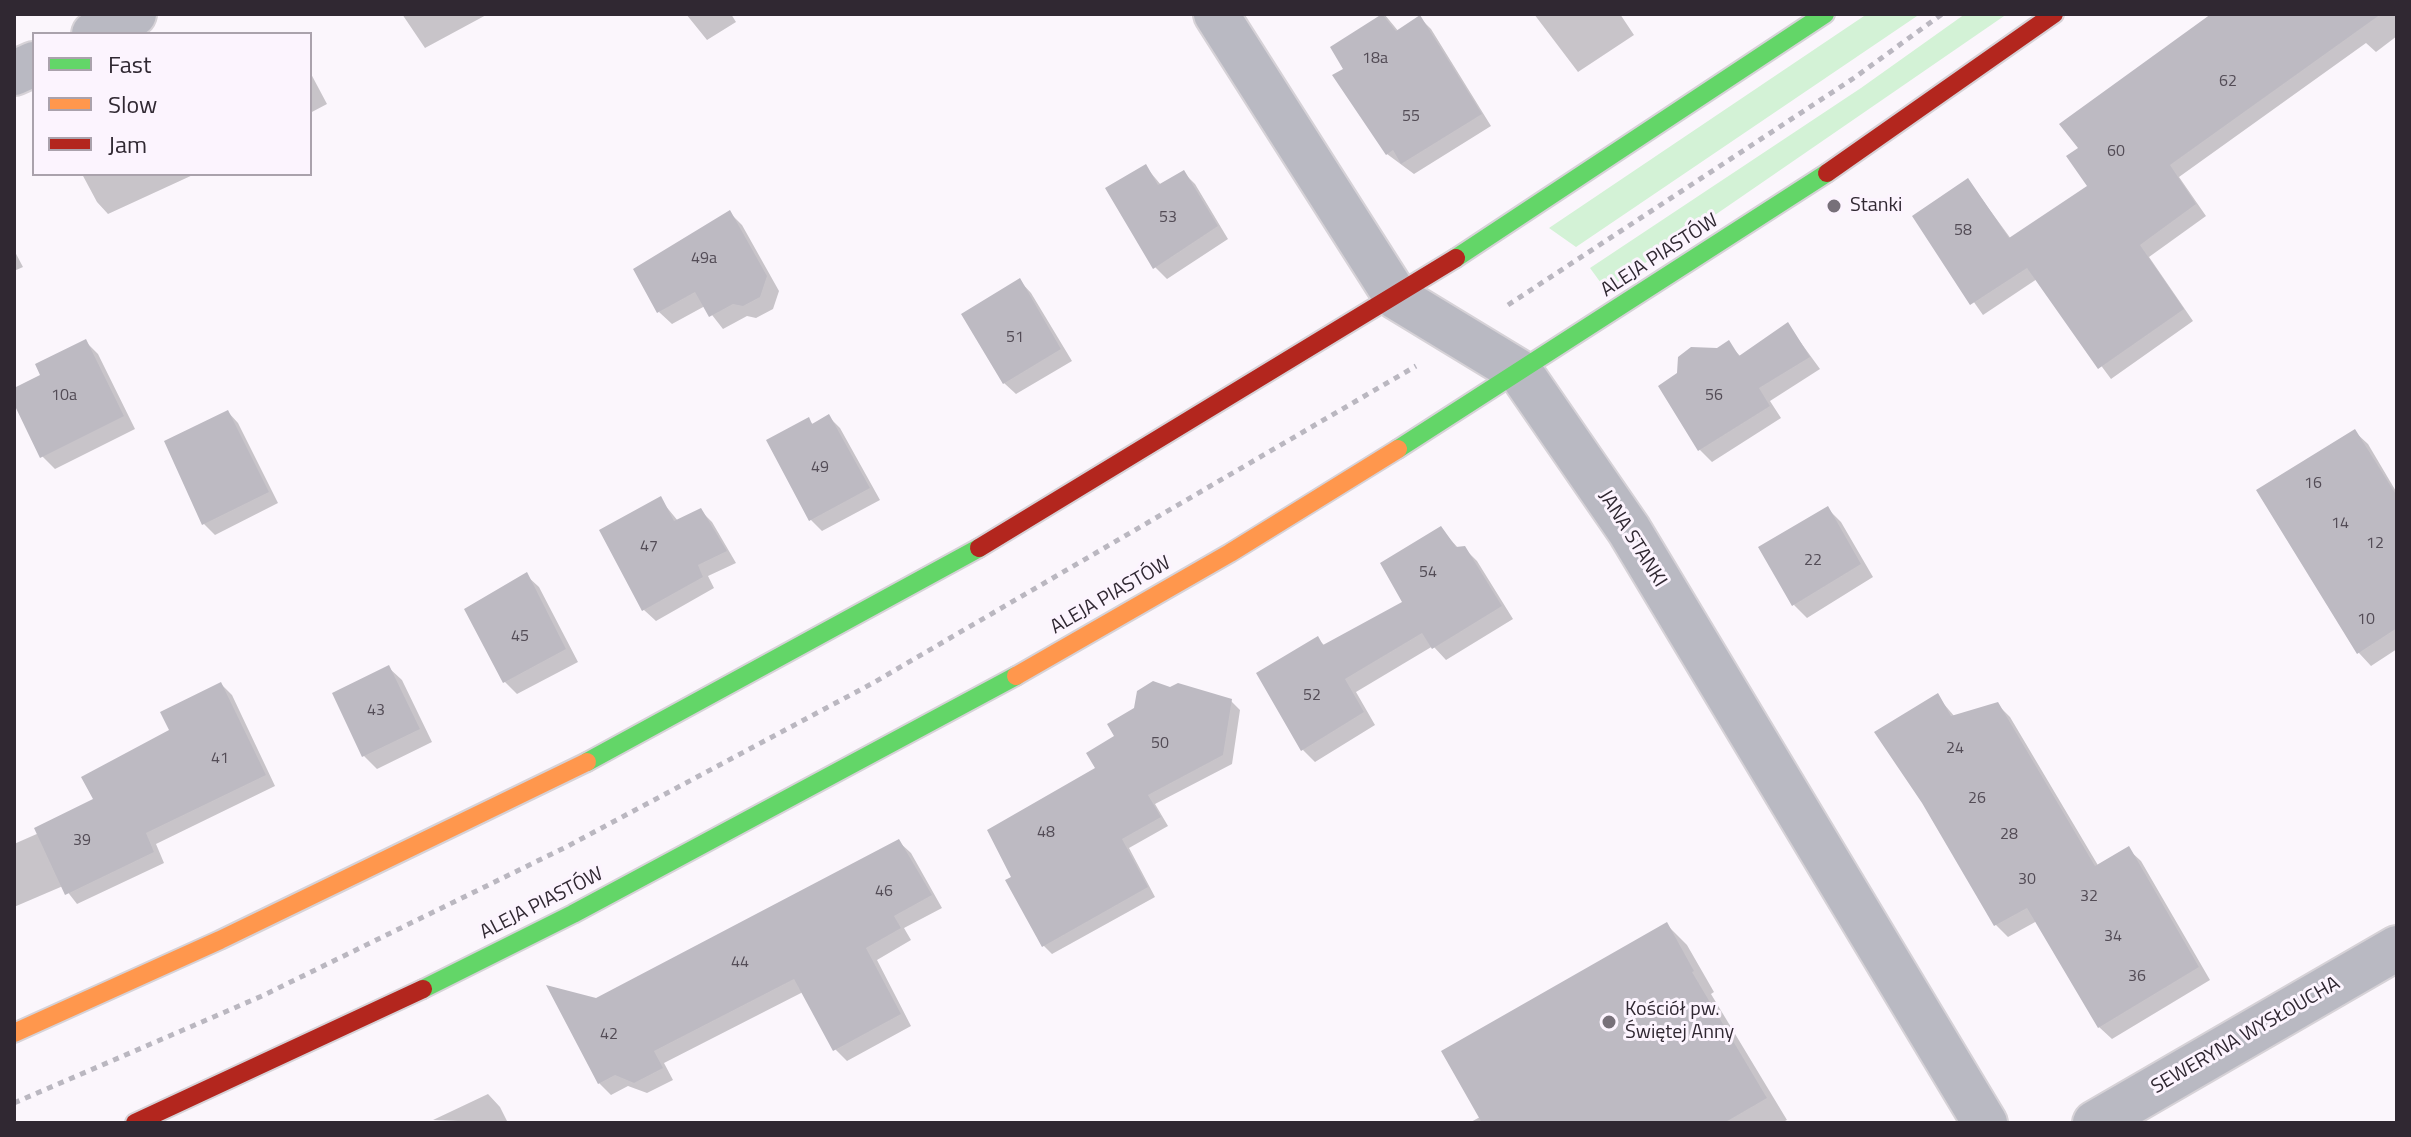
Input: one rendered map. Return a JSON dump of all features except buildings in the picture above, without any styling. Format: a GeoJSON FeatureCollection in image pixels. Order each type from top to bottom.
{"type":"FeatureCollection","features":[{"type":"Feature","properties":{"kind":"street"},"geometry":{"type":"LineString","coordinates":[[98,32],[134,14]]}},
{"type":"Feature","properties":{"kind":"street","name":"JANA STANKI"},"geometry":{"type":"LineString","coordinates":[[1216,14],[1396,297],[1521,373],[1629,530],[1985,1123]]}},
{"type":"Feature","properties":{"kind":"street"},"geometry":{"type":"LineString","coordinates":[[14,1033],[220,940],[563,774],[827,635],[1079,490],[1396,297],[1825,14]]}},
{"type":"Feature","properties":{"kind":"street","name":"ALEJA PIASTÓW"},"geometry":{"type":"LineString","coordinates":[[135,1123],[321,1039],[573,914],[947,715],[1230,553],[1521,373],[1852,157],[2054,14]]}},
{"type":"Feature","properties":{"kind":"street","name":"SEWERYNA WYSŁOUCHA"},"geometry":{"type":"LineString","coordinates":[[2095,1123],[2397,948]]}},
{"type":"Feature","properties":{"kind":"green space"},"geometry":{"type":"Polygon","coordinates":[[[1867,14],[1920,14],[1576,247],[1549,228],[1867,14]]]}},
{"type":"Feature","properties":{"kind":"green space"},"geometry":{"type":"Polygon","coordinates":[[[1965,14],[2007,14],[1606,290],[1590,268],[1861,88],[1965,14]]]}},
{"type":"Feature","properties":{"kind":"traffic: fast"},"geometry":{"type":"LineString","coordinates":[[1456,258],[1825,14]]}},
{"type":"Feature","properties":{"kind":"traffic: fast"},"geometry":{"type":"LineString","coordinates":[[1398,449],[1827,173]]}},
{"type":"Feature","properties":{"kind":"traffic: fast"},"geometry":{"type":"LineString","coordinates":[[587,762],[979,548]]}},
{"type":"Feature","properties":{"kind":"traffic: fast"},"geometry":{"type":"LineString","coordinates":[[423,989],[573,914],[1016,676]]}},
{"type":"Feature","properties":{"kind":"traffic: slow"},"geometry":{"type":"LineString","coordinates":[[1016,676],[1230,553],[1398,449]]}},
{"type":"Feature","properties":{"kind":"traffic: slow"},"geometry":{"type":"LineString","coordinates":[[14,1033],[220,940],[587,762]]}},
{"type":"Feature","properties":{"kind":"traffic: jam"},"geometry":{"type":"LineString","coordinates":[[1827,173],[2054,14]]}},
{"type":"Feature","properties":{"kind":"traffic: jam"},"geometry":{"type":"LineString","coordinates":[[979,548],[1456,258]]}},
{"type":"Feature","properties":{"kind":"traffic: jam"},"geometry":{"type":"LineString","coordinates":[[135,1123],[423,989]]}},
{"type":"Feature","properties":{"kind":"place","name":"Stanki"},"geometry":{"type":"Point","coordinates":[1834,206]}},
{"type":"Feature","properties":{"kind":"place","name":"Kościół pw. Świętej Anny"},"geometry":{"type":"Point","coordinates":[1609,1022]}}]}
